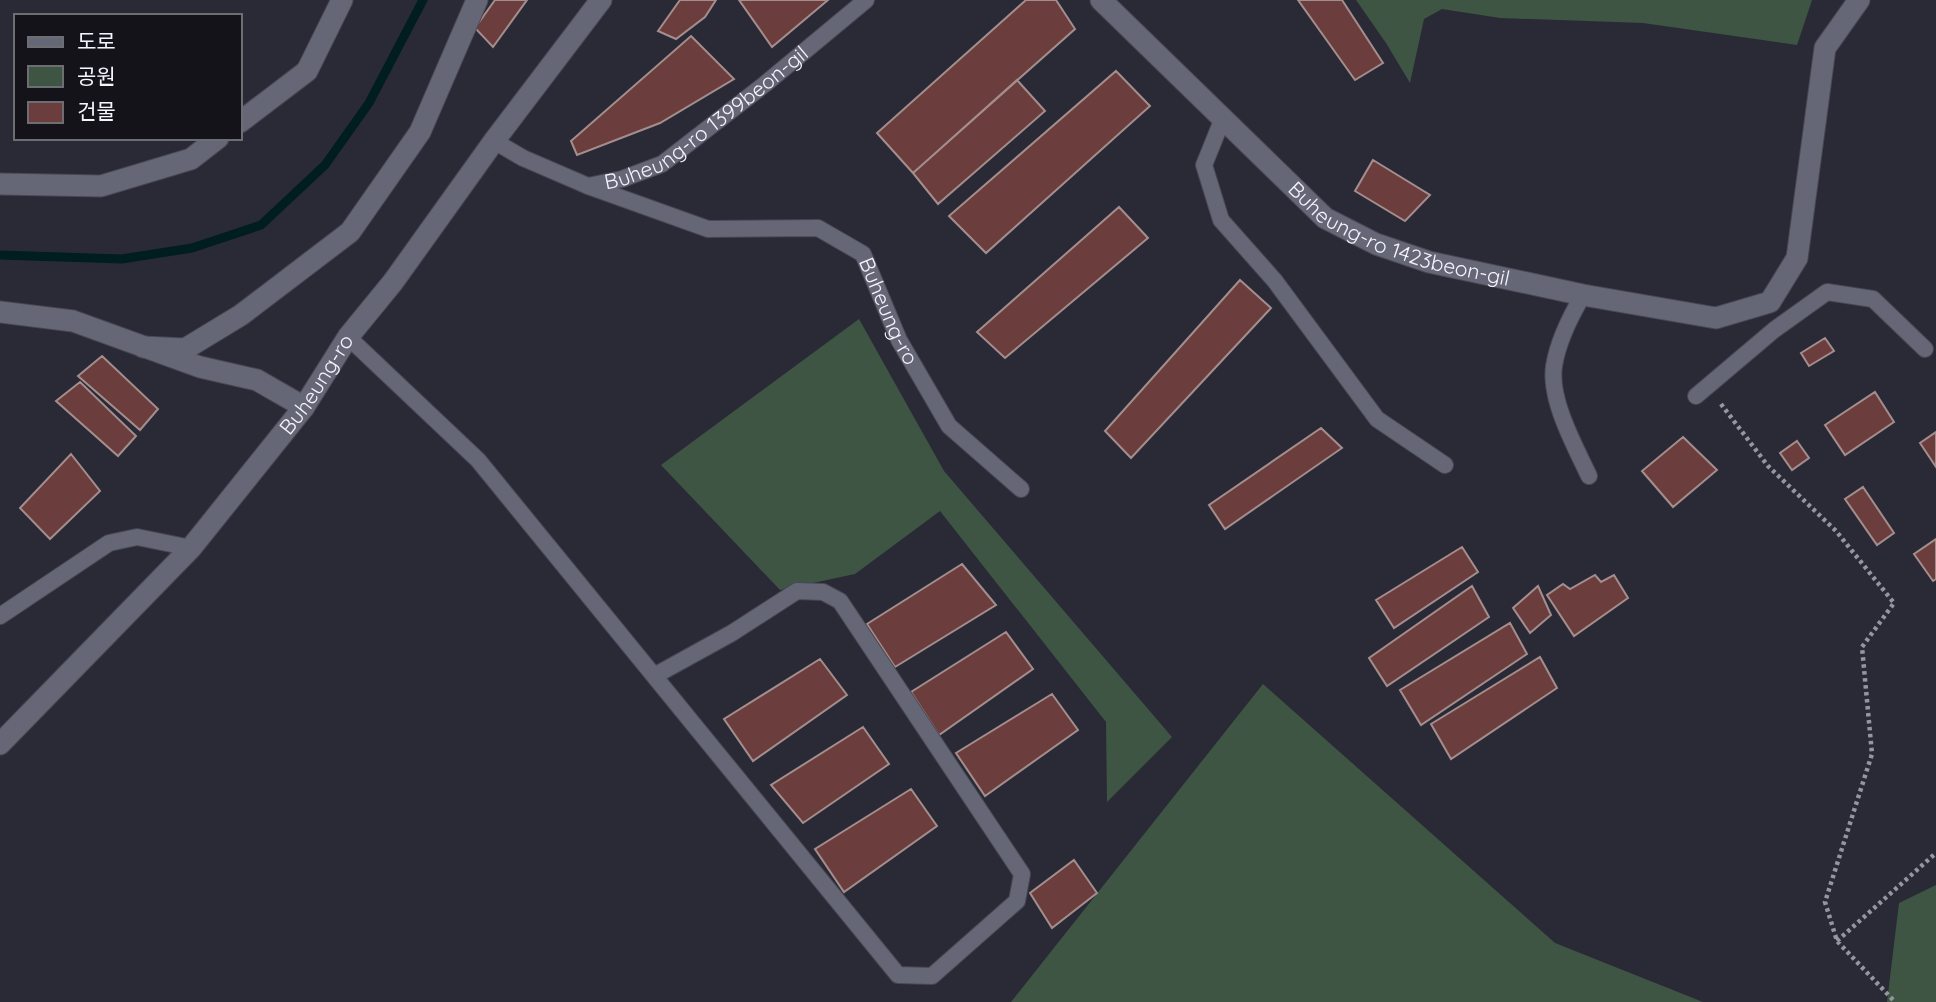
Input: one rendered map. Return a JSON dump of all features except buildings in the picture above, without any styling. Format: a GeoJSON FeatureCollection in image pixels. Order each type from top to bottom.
{"type":"FeatureCollection","features":[{"type":"Feature","properties":{"kind":"street"},"geometry":{"type":"LineString","coordinates":[[242,120],[307,71],[342,0]]}},
{"type":"Feature","properties":{"kind":"street"},"geometry":{"type":"LineString","coordinates":[[143,347],[185,349],[241,315],[350,232],[420,132],[477,0]]}},
{"type":"Feature","properties":{"kind":"street","name":"Buheung-ro"},"geometry":{"type":"LineString","coordinates":[[0,744],[191,548],[304,407],[348,337],[393,282],[494,141],[601,0]]}},
{"type":"Feature","properties":{"kind":"street","name":"Buheung-ro 1423beon-gil"},"geometry":{"type":"LineString","coordinates":[[1101,0],[1325,218],[1376,244],[1429,262],[1583,295],[1716,318],[1770,302]]}},
{"type":"Feature","properties":{"kind":"street"},"geometry":{"type":"LineString","coordinates":[[1770,302],[1797,258],[1825,48],[1859,0]]}},
{"type":"Feature","properties":{"kind":"street"},"geometry":{"type":"LineString","coordinates":[[0,184],[101,186],[191,159],[215,140]]}},
{"type":"Feature","properties":{"kind":"street"},"geometry":{"type":"LineString","coordinates":[[0,312],[73,321],[200,367],[257,380],[304,407]]}},
{"type":"Feature","properties":{"kind":"lane","name":"Buheung-ro 1399beon-gil"},"geometry":{"type":"LineString","coordinates":[[494,141],[523,159],[588,186],[622,179],[662,164],[765,84],[866,0]]}},
{"type":"Feature","properties":{"kind":"lane"},"geometry":{"type":"LineString","coordinates":[[1223,118],[1204,165],[1221,220],[1275,281],[1377,419],[1446,465]]}},
{"type":"Feature","properties":{"kind":"lane","name":"Buheung-ro"},"geometry":{"type":"LineString","coordinates":[[588,186],[708,229],[818,228],[863,254],[899,340],[949,426],[1021,489]]}},
{"type":"Feature","properties":{"kind":"lane"},"geometry":{"type":"LineString","coordinates":[[1702,391],[1774,330],[1827,292],[1873,299],[1925,349]]}},
{"type":"Feature","properties":{"kind":"lane"},"geometry":{"type":"LineString","coordinates":[[1583,295],[1565,328],[1553,368],[1564,424],[1589,476]]}},
{"type":"Feature","properties":{"kind":"lane"},"geometry":{"type":"LineString","coordinates":[[1770,302],[1774,330]]}},
{"type":"Feature","properties":{"kind":"lane"},"geometry":{"type":"LineString","coordinates":[[348,337],[478,460],[654,676],[898,975],[932,976],[1017,901],[1022,874],[840,601],[823,592],[797,591],[732,633],[654,676]]}},
{"type":"Feature","properties":{"kind":"lane"},"geometry":{"type":"LineString","coordinates":[[0,616],[109,543],[137,537],[191,548]]}},
{"type":"Feature","properties":{"kind":"path"},"geometry":{"type":"LineString","coordinates":[[1702,391],[1768,466],[1836,531],[1894,603],[1862,647],[1872,754],[1825,902],[1837,941],[1895,1002]]}},
{"type":"Feature","properties":{"kind":"path"},"geometry":{"type":"LineString","coordinates":[[1837,941],[1936,853]]}},
{"type":"Feature","properties":{"kind":"green space"},"geometry":{"type":"Polygon","coordinates":[[[1356,0],[1812,0],[1797,45],[1643,23],[1500,18],[1442,9],[1424,19],[1410,83],[1356,0]]]}},
{"type":"Feature","properties":{"kind":"green space"},"geometry":{"type":"Polygon","coordinates":[[[859,319],[944,471],[1172,737],[1107,802],[1106,722],[940,511],[855,574],[780,590],[661,465],[859,319]]]}},
{"type":"Feature","properties":{"kind":"green space"},"geometry":{"type":"Polygon","coordinates":[[[1263,684],[1555,943],[1703,1002],[1011,1002],[1263,684]]]}},
{"type":"Feature","properties":{"kind":"green space"},"geometry":{"type":"Polygon","coordinates":[[[1936,885],[1936,1002],[1887,1002],[1899,903],[1936,885]]]}},
{"type":"Feature","properties":{"kind":"waterway"},"geometry":{"type":"LineString","coordinates":[[0,255],[122,259],[192,248],[261,225],[325,165],[369,103],[423,0]]}}]}
